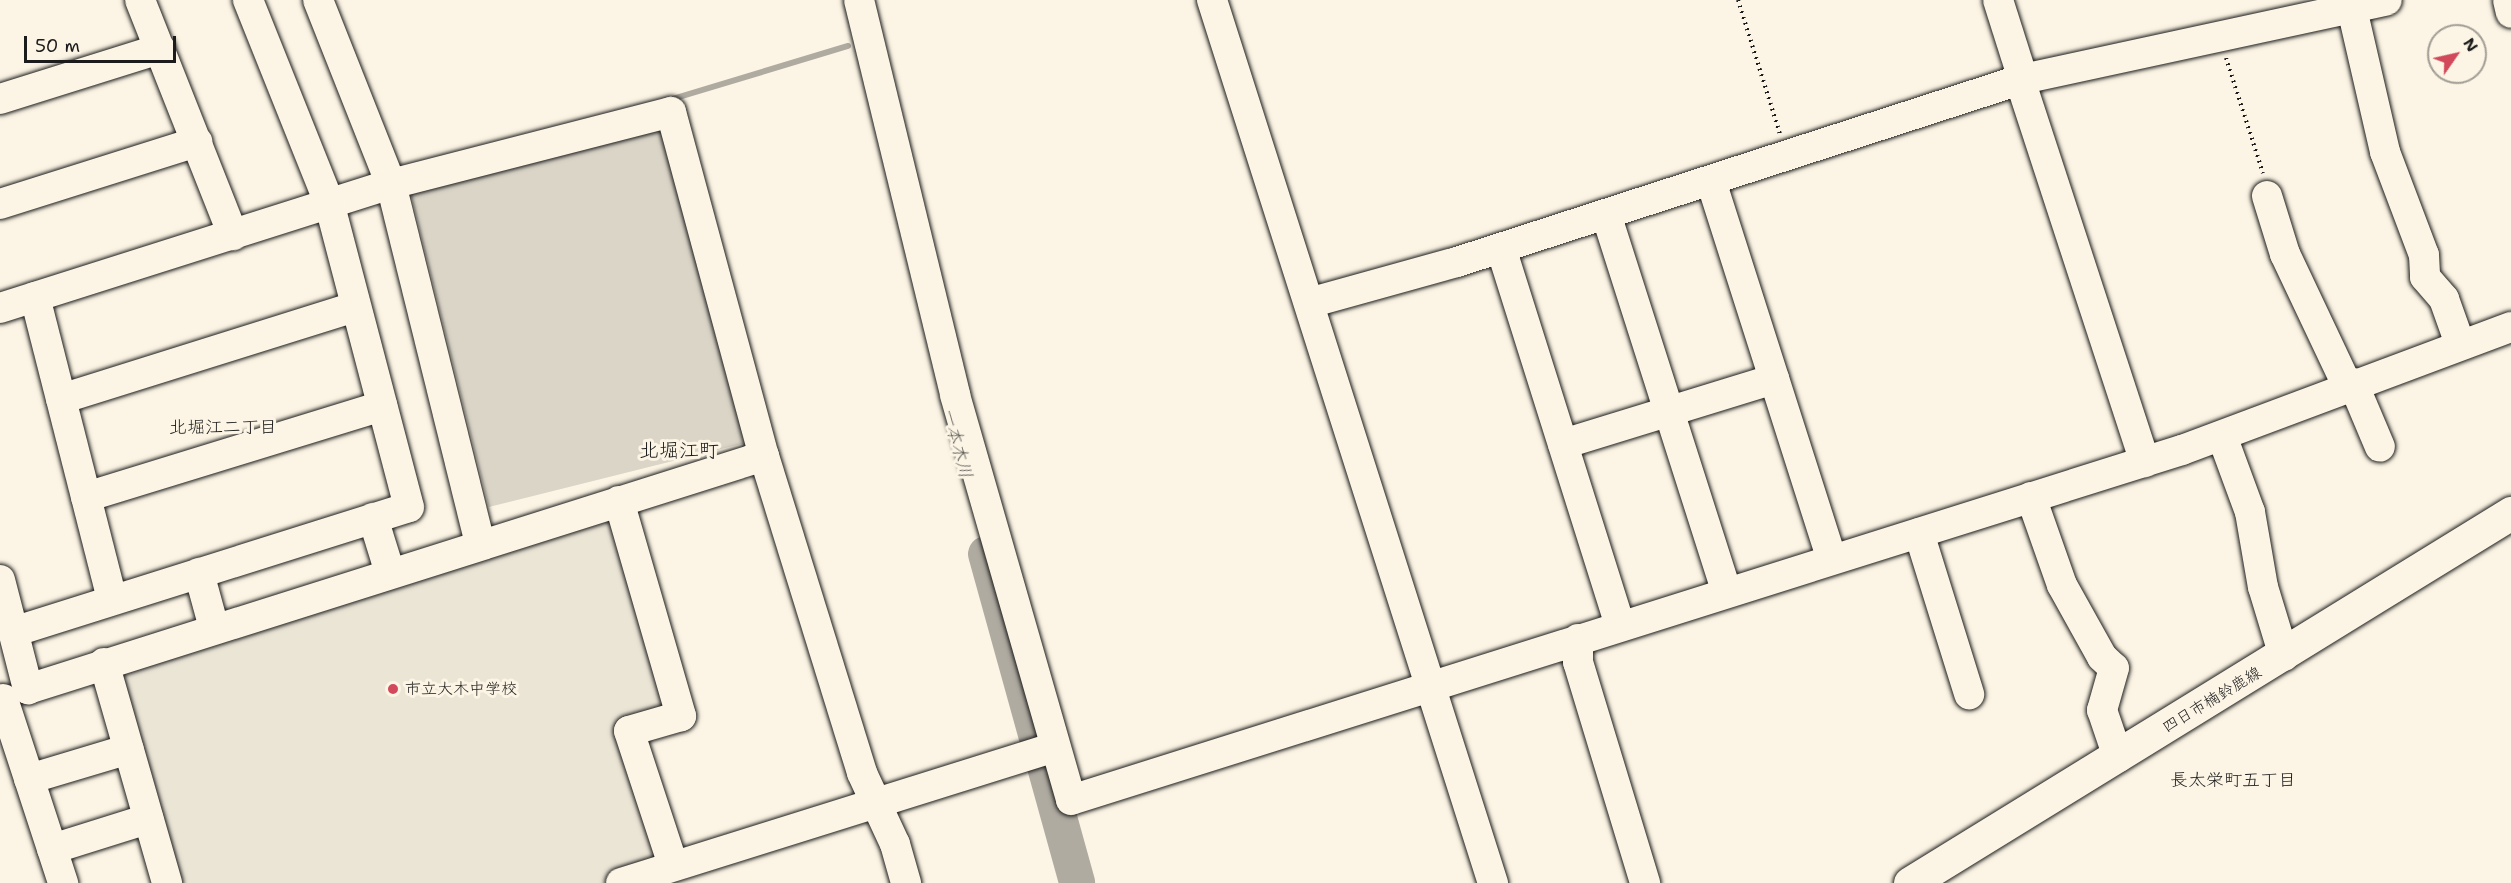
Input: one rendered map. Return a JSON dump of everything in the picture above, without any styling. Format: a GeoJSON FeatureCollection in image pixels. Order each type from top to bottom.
{"type":"FeatureCollection","features":[{"type":"Feature","properties":{"kind":"main road","name":"四日市楠鈴鹿線"},"geometry":{"type":"LineString","coordinates":[[1910,883],[2284,656],[2511,513]]}},
{"type":"Feature","properties":{"kind":"street"},"geometry":{"type":"LineString","coordinates":[[140,0],[233,235]]}},
{"type":"Feature","properties":{"kind":"street"},"geometry":{"type":"LineString","coordinates":[[13,632],[409,507],[330,205],[248,0]]}},
{"type":"Feature","properties":{"kind":"street"},"geometry":{"type":"LineString","coordinates":[[318,0],[388,178],[480,544]]}},
{"type":"Feature","properties":{"kind":"street"},"geometry":{"type":"LineString","coordinates":[[859,0],[955,395],[1071,800],[1831,557],[1919,533],[2145,462],[2222,436],[2350,384],[2511,327]]}},
{"type":"Feature","properties":{"kind":"street"},"geometry":{"type":"LineString","coordinates":[[1193,0],[1220,9],[1309,303],[1493,883]]}},
{"type":"Feature","properties":{"kind":"street"},"geometry":{"type":"LineString","coordinates":[[1998,0],[2145,462]]}},
{"type":"Feature","properties":{"kind":"street"},"geometry":{"type":"LineString","coordinates":[[1309,303],[1501,248],[1711,181],[1786,153],[2022,79],[2220,40],[2351,4],[2387,0]]}},
{"type":"Feature","properties":{"kind":"street"},"geometry":{"type":"LineString","coordinates":[[2508,0],[2511,14]]}},
{"type":"Feature","properties":{"kind":"street"},"geometry":{"type":"LineString","coordinates":[[2351,4],[2385,152],[2424,255],[2425,277],[2444,299],[2460,344]]}},
{"type":"Feature","properties":{"kind":"street"},"geometry":{"type":"LineString","coordinates":[[0,99],[159,49]]}},
{"type":"Feature","properties":{"kind":"street"},"geometry":{"type":"LineString","coordinates":[[0,308],[330,205],[388,178],[671,112],[764,456],[862,773],[877,801],[906,883]]}},
{"type":"Feature","properties":{"kind":"street"},"geometry":{"type":"LineString","coordinates":[[0,204],[197,142]]}},
{"type":"Feature","properties":{"kind":"street"},"geometry":{"type":"LineString","coordinates":[[1711,181],[1831,557]]}},
{"type":"Feature","properties":{"kind":"street"},"geometry":{"type":"LineString","coordinates":[[2267,196],[2285,254],[2380,447]]}},
{"type":"Feature","properties":{"kind":"street"},"geometry":{"type":"LineString","coordinates":[[1606,214],[1726,591]]}},
{"type":"Feature","properties":{"kind":"street"},"geometry":{"type":"LineString","coordinates":[[1501,248],[1620,625]]}},
{"type":"Feature","properties":{"kind":"street"},"geometry":{"type":"LineString","coordinates":[[35,297],[112,599]]}},
{"type":"Feature","properties":{"kind":"street"},"geometry":{"type":"LineString","coordinates":[[61,399],[355,307]]}},
{"type":"Feature","properties":{"kind":"street"},"geometry":{"type":"LineString","coordinates":[[1563,444],[1774,379]]}},
{"type":"Feature","properties":{"kind":"street"},"geometry":{"type":"LineString","coordinates":[[86,498],[382,406]]}},
{"type":"Feature","properties":{"kind":"street"},"geometry":{"type":"LineString","coordinates":[[2222,436],[2250,512],[2263,587],[2284,656]]}},
{"type":"Feature","properties":{"kind":"street"},"geometry":{"type":"LineString","coordinates":[[10,696],[104,663],[764,456]]}},
{"type":"Feature","properties":{"kind":"street"},"geometry":{"type":"LineString","coordinates":[[2031,497],[2062,585],[2102,657],[2114,668],[2102,710],[2118,757]]}},
{"type":"Feature","properties":{"kind":"street"},"geometry":{"type":"LineString","coordinates":[[619,501],[681,716],[629,731],[673,865]]}},
{"type":"Feature","properties":{"kind":"street"},"geometry":{"type":"LineString","coordinates":[[373,518],[390,573]]}},
{"type":"Feature","properties":{"kind":"street"},"geometry":{"type":"LineString","coordinates":[[1919,533],[1969,694]]}},
{"type":"Feature","properties":{"kind":"street"},"geometry":{"type":"LineString","coordinates":[[199,573],[214,628]]}},
{"type":"Feature","properties":{"kind":"street"},"geometry":{"type":"LineString","coordinates":[[0,580],[13,632],[10,696],[29,780],[63,883]]}},
{"type":"Feature","properties":{"kind":"street"},"geometry":{"type":"LineString","coordinates":[[1578,639],[1578,662],[1645,883]]}},
{"type":"Feature","properties":{"kind":"street"},"geometry":{"type":"LineString","coordinates":[[104,663],[167,883]]}},
{"type":"Feature","properties":{"kind":"street"},"geometry":{"type":"LineString","coordinates":[[621,883],[1055,747]]}},
{"type":"Feature","properties":{"kind":"street"},"geometry":{"type":"LineString","coordinates":[[29,780],[129,749]]}},
{"type":"Feature","properties":{"kind":"street"},"geometry":{"type":"LineString","coordinates":[[52,849],[148,819]]}},
{"type":"Feature","properties":{"kind":"path"},"geometry":{"type":"LineString","coordinates":[[1738,0],[1786,153]]}},
{"type":"Feature","properties":{"kind":"path"},"geometry":{"type":"LineString","coordinates":[[2220,40],[2267,196]]}},
{"type":"Feature","properties":{"kind":"shaded area"},"geometry":{"type":"Polygon","coordinates":[[[664,118],[745,443],[489,507],[408,182],[664,118]]]}},
{"type":"Feature","properties":{"kind":"shaded area","name":"市立大木中学校"},"geometry":{"type":"Polygon","coordinates":[[[610,513],[670,708],[623,729],[657,864],[603,883],[176,883],[119,663],[610,513]]]}},
{"type":"Feature","properties":{"kind":"waterway"},"geometry":{"type":"LineString","coordinates":[[669,100],[848,46]]}},
{"type":"Feature","properties":{"kind":"waterway","name":"一本木川"},"geometry":{"type":"LineString","coordinates":[[986,554],[1077,883]]}},
{"type":"Feature","properties":{"kind":"place","name":"市立大木中学校"},"geometry":{"type":"Point","coordinates":[393,689]}},
{"type":"Feature","properties":{"kind":"district","name":"北堀江二丁目"},"geometry":{"type":"Point","coordinates":[223,427]}},
{"type":"Feature","properties":{"kind":"district","name":"北堀江町"},"geometry":{"type":"Point","coordinates":[679,450]}},
{"type":"Feature","properties":{"kind":"district","name":"長太栄町五丁目"},"geometry":{"type":"Point","coordinates":[2233,780]}}]}
